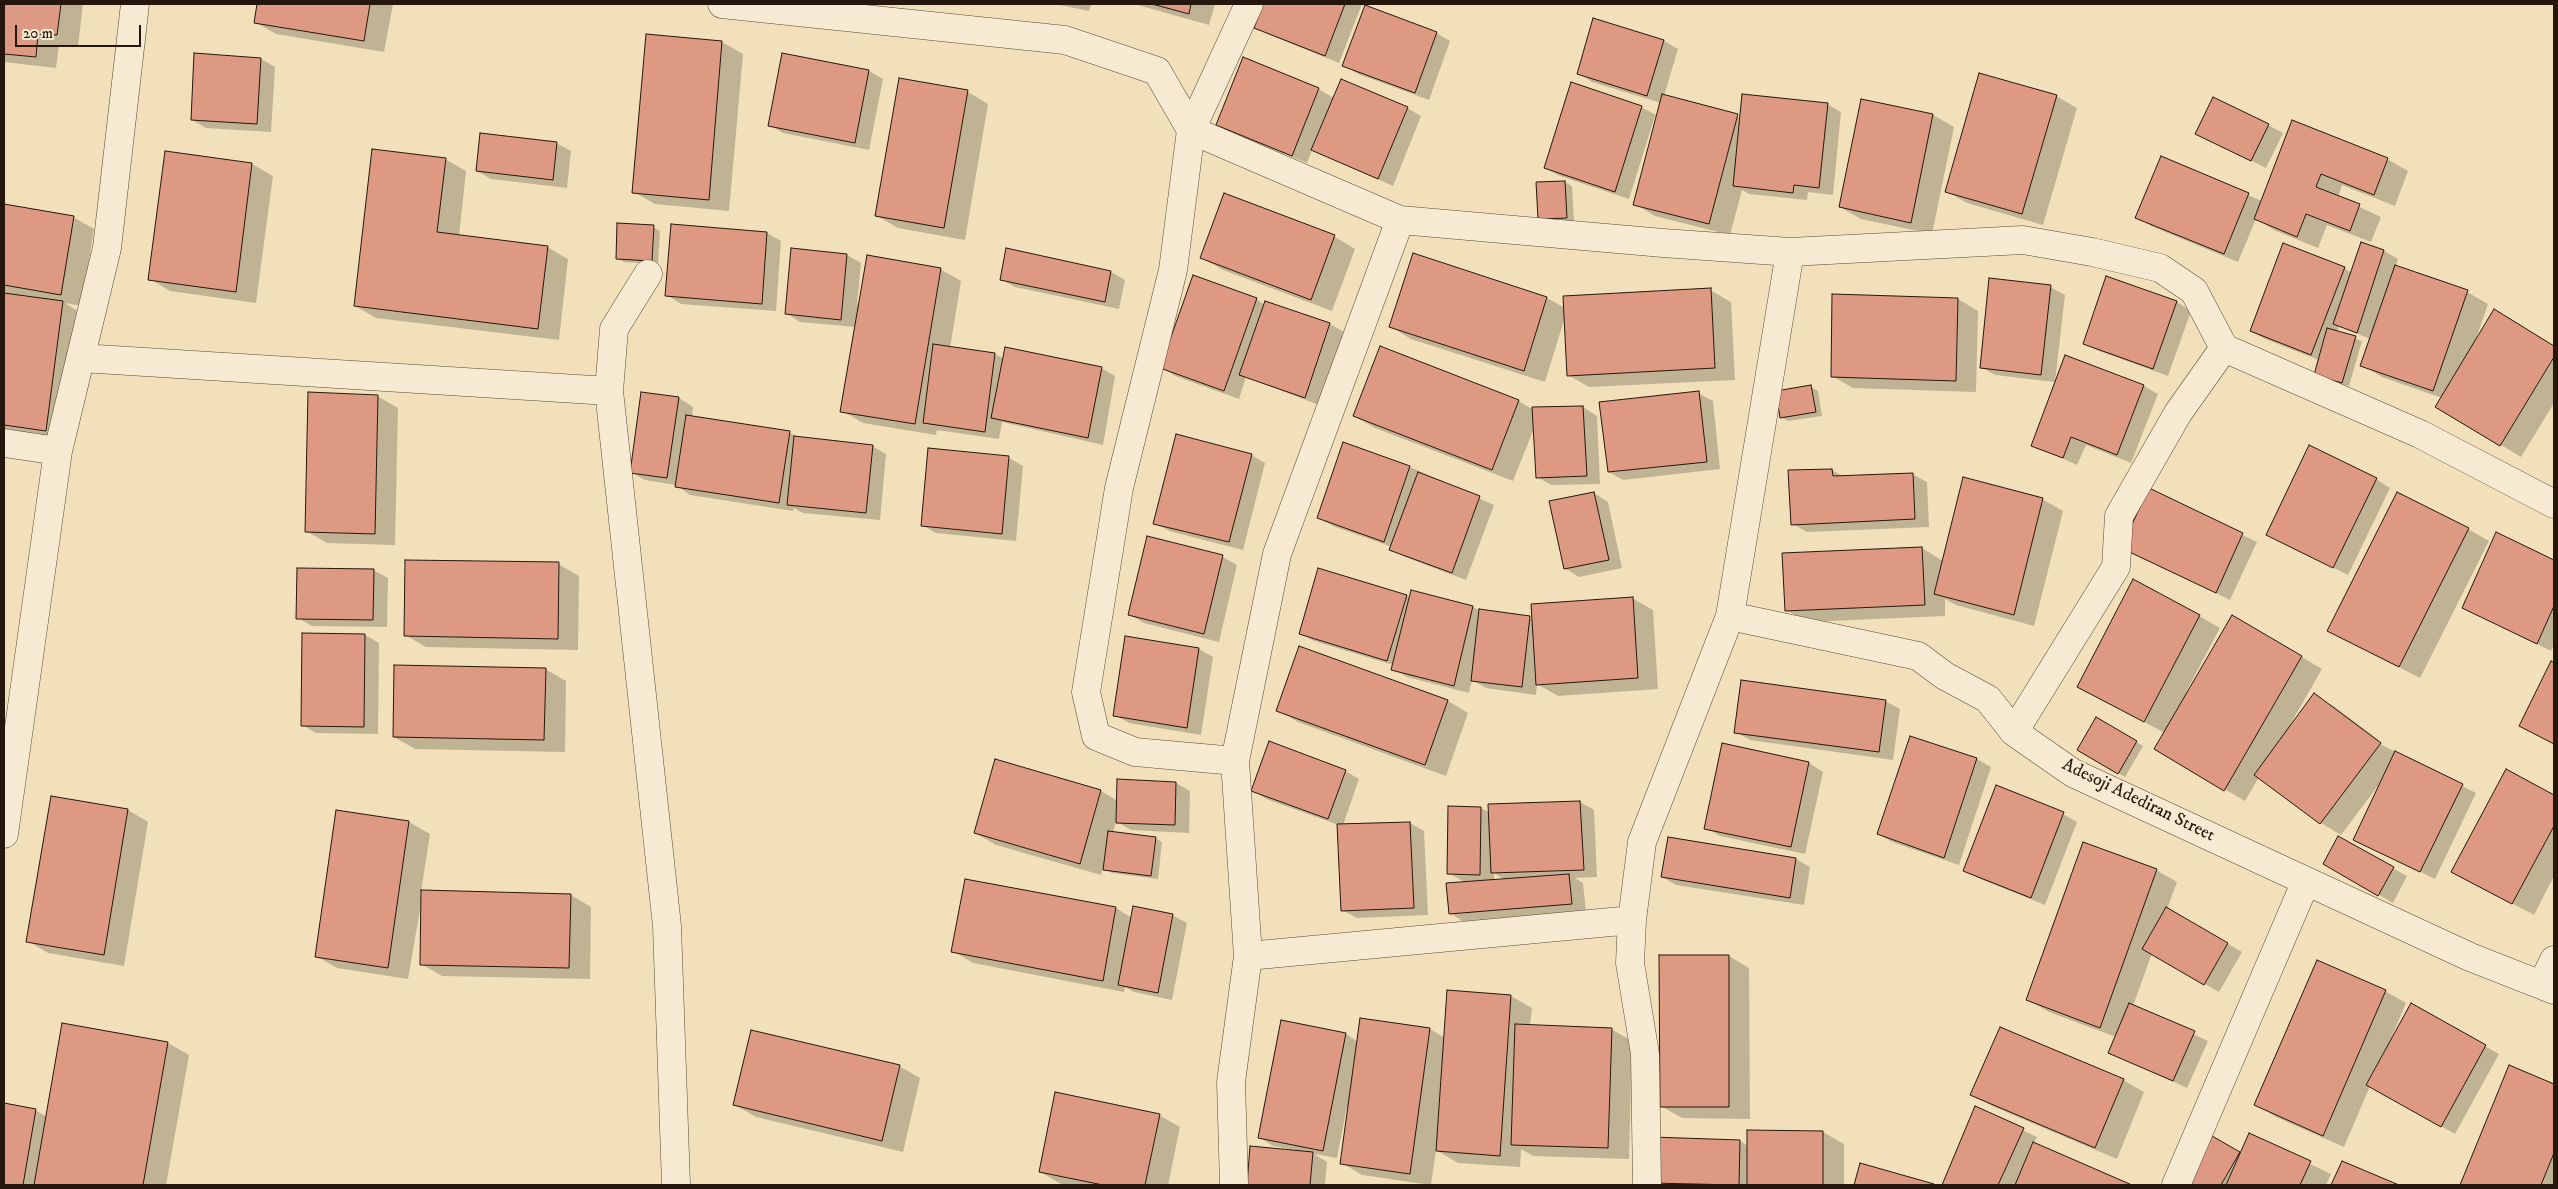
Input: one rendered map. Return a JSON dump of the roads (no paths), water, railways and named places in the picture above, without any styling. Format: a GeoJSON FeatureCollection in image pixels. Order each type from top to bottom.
{"type":"FeatureCollection","features":[{"type":"Feature","properties":{"kind":"street"},"geometry":{"type":"LineString","coordinates":[[4,834],[58,451],[107,248],[134,4]]}},
{"type":"Feature","properties":{"kind":"street"},"geometry":{"type":"LineString","coordinates":[[722,4],[1065,40],[1157,71],[1191,130],[1400,220],[1790,252],[2023,240],[2092,252],[2160,268],[2194,291],[2224,348],[2420,434],[2554,504]]}},
{"type":"Feature","properties":{"kind":"street"},"geometry":{"type":"LineString","coordinates":[[1235,761],[1135,752],[1096,736],[1086,692],[1119,488],[1173,270],[1191,130],[1249,4]]}},
{"type":"Feature","properties":{"kind":"street"},"geometry":{"type":"LineString","coordinates":[[1234,1185],[1232,1082],[1248,956],[1235,761],[1277,554],[1400,220]]}},
{"type":"Feature","properties":{"kind":"street"},"geometry":{"type":"LineString","coordinates":[[1646,1185],[1645,1054],[1630,963],[1632,920],[1642,842],[1730,616],[1790,252]]}},
{"type":"Feature","properties":{"kind":"street"},"geometry":{"type":"LineString","coordinates":[[648,274],[614,329],[609,391],[667,926],[676,1185]]}},
{"type":"Feature","properties":{"kind":"street"},"geometry":{"type":"LineString","coordinates":[[2014,732],[2116,567],[2119,516],[2178,413],[2224,348]]}},
{"type":"Feature","properties":{"kind":"street"},"geometry":{"type":"LineString","coordinates":[[81,358],[609,391]]}},
{"type":"Feature","properties":{"kind":"street"},"geometry":{"type":"LineString","coordinates":[[4,443],[58,451]]}},
{"type":"Feature","properties":{"kind":"street","name":"Adesoji Adediran Street"},"geometry":{"type":"LineString","coordinates":[[1730,616],[1918,656],[1945,676],[1988,699],[2014,732],[2073,773],[2470,957],[2548,988]]}},
{"type":"Feature","properties":{"kind":"street"},"geometry":{"type":"LineString","coordinates":[[2176,1185],[2306,881]]}},
{"type":"Feature","properties":{"kind":"street"},"geometry":{"type":"LineString","coordinates":[[1248,956],[1632,920]]}},
{"type":"Feature","properties":{"kind":"street"},"geometry":{"type":"LineString","coordinates":[[2548,988],[2554,960]]}}]}
